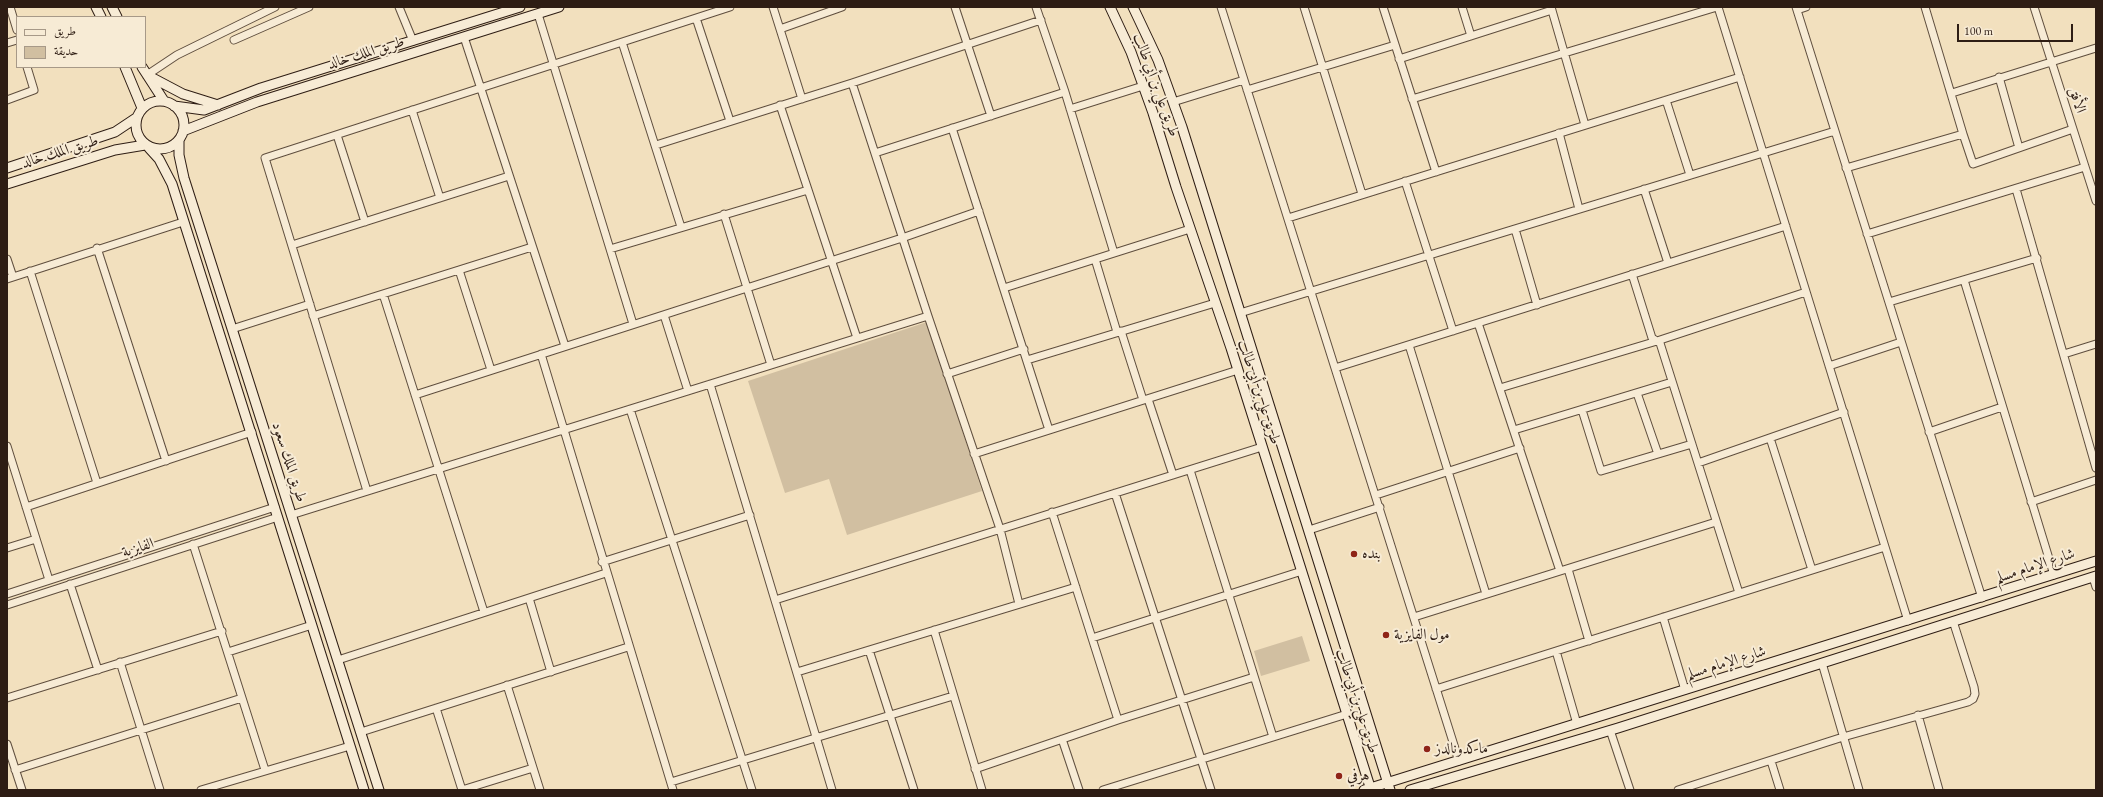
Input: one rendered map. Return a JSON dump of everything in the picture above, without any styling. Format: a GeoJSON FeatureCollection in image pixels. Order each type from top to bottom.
{"type":"FeatureCollection","features":[{"type":"Feature","properties":{"kind":"main road"},"geometry":{"type":"LineString","coordinates":[[96,7],[100,16]]}},
{"type":"Feature","properties":{"kind":"main road"},"geometry":{"type":"LineString","coordinates":[[112,7],[116,16]]}},
{"type":"Feature","properties":{"kind":"main road","name":"طريق الملك خالد"},"geometry":{"type":"LineString","coordinates":[[174,106],[204,110],[261,88],[520,7]]}},
{"type":"Feature","properties":{"kind":"main road","name":"طريق الملك خالد"},"geometry":{"type":"LineString","coordinates":[[183,131],[257,102],[559,7]]}},
{"type":"Feature","properties":{"kind":"main road","name":"طريق علي بن أبي طالب"},"geometry":{"type":"LineString","coordinates":[[1110,7],[1131,52],[1143,86],[1238,370],[1347,714],[1368,789]]}},
{"type":"Feature","properties":{"kind":"main road","name":"طريق علي بن أبي طالب"},"geometry":{"type":"LineString","coordinates":[[1133,7],[1158,60],[1173,102],[1389,786]]}},
{"type":"Feature","properties":{"kind":"main road"},"geometry":{"type":"LineString","coordinates":[[1139,7],[1148,39]]}},
{"type":"Feature","properties":{"kind":"main road"},"geometry":{"type":"LineString","coordinates":[[125,68],[142,108]]}},
{"type":"Feature","properties":{"kind":"main road"},"geometry":{"type":"LineString","coordinates":[[143,68],[164,101]]}},
{"type":"Feature","properties":{"kind":"main road"},"geometry":{"type":"LineString","coordinates":[[147,76],[183,94],[218,105]]}},
{"type":"Feature","properties":{"kind":"main road"},"geometry":{"type":"LineString","coordinates":[[156,101],[164,101],[174,106],[180,113],[184,121],[183,131],[179,141],[165,149],[147,146],[136,133],[136,118],[142,108],[156,101]]}},
{"type":"Feature","properties":{"kind":"main road"},"geometry":{"type":"LineString","coordinates":[[204,110],[201,113],[200,118],[202,121],[206,122]]}},
{"type":"Feature","properties":{"kind":"main road","name":"طريق الملك خالد"},"geometry":{"type":"LineString","coordinates":[[7,168],[115,132],[136,118]]}},
{"type":"Feature","properties":{"kind":"main road","name":"طريق الملك سعود"},"geometry":{"type":"LineString","coordinates":[[179,141],[179,155],[184,178],[379,790]]}},
{"type":"Feature","properties":{"kind":"main road","name":"طريق الملك خالد"},"geometry":{"type":"LineString","coordinates":[[7,184],[116,150],[147,146]]}},
{"type":"Feature","properties":{"kind":"main road","name":"طريق الملك سعود"},"geometry":{"type":"LineString","coordinates":[[147,146],[159,159],[172,184],[252,432],[364,790]]}},
{"type":"Feature","properties":{"kind":"main road","name":"شارع الإمام مسلم"},"geometry":{"type":"LineString","coordinates":[[1368,789],[1389,786],[1459,761],[2096,561]]}},
{"type":"Feature","properties":{"kind":"main road","name":"شارع الإمام مسلم"},"geometry":{"type":"LineString","coordinates":[[1410,790],[1610,730],[2094,577]]}},
{"type":"Feature","properties":{"kind":"street"},"geometry":{"type":"LineString","coordinates":[[10,7],[16,27]]}},
{"type":"Feature","properties":{"kind":"street"},"geometry":{"type":"LineString","coordinates":[[147,76],[177,55],[275,7]]}},
{"type":"Feature","properties":{"kind":"street"},"geometry":{"type":"LineString","coordinates":[[234,40],[309,7]]}},
{"type":"Feature","properties":{"kind":"street"},"geometry":{"type":"LineString","coordinates":[[399,7],[413,41]]}},
{"type":"Feature","properties":{"kind":"street"},"geometry":{"type":"LineString","coordinates":[[367,491],[265,158],[730,7]]}},
{"type":"Feature","properties":{"kind":"street"},"geometry":{"type":"LineString","coordinates":[[773,7],[802,99]]}},
{"type":"Feature","properties":{"kind":"street"},"geometry":{"type":"LineString","coordinates":[[780,29],[842,7]]}},
{"type":"Feature","properties":{"kind":"street"},"geometry":{"type":"LineString","coordinates":[[954,7],[990,116]]}},
{"type":"Feature","properties":{"kind":"street"},"geometry":{"type":"LineString","coordinates":[[1036,7],[1065,92],[1114,253]]}},
{"type":"Feature","properties":{"kind":"street"},"geometry":{"type":"LineString","coordinates":[[1221,7],[1459,761]]}},
{"type":"Feature","properties":{"kind":"street"},"geometry":{"type":"LineString","coordinates":[[1304,7],[1362,194]]}},
{"type":"Feature","properties":{"kind":"street"},"geometry":{"type":"LineString","coordinates":[[1383,7],[1436,172]]}},
{"type":"Feature","properties":{"kind":"street"},"geometry":{"type":"LineString","coordinates":[[1462,7],[1471,36]]}},
{"type":"Feature","properties":{"kind":"street"},"geometry":{"type":"LineString","coordinates":[[1412,99],[1718,7],[1908,621]]}},
{"type":"Feature","properties":{"kind":"street"},"geometry":{"type":"LineString","coordinates":[[1806,7],[1796,9],[1982,598]]}},
{"type":"Feature","properties":{"kind":"street"},"geometry":{"type":"LineString","coordinates":[[1925,7],[1973,164],[2073,129]]}},
{"type":"Feature","properties":{"kind":"street","name":"الأفق"},"geometry":{"type":"LineString","coordinates":[[2034,7],[2096,201]]}},
{"type":"Feature","properties":{"kind":"street"},"geometry":{"type":"LineString","coordinates":[[1399,59],[1551,8],[1585,125]]}},
{"type":"Feature","properties":{"kind":"street"},"geometry":{"type":"LineString","coordinates":[[538,14],[633,324]]}},
{"type":"Feature","properties":{"kind":"street"},"geometry":{"type":"LineString","coordinates":[[696,18],[730,121]]}},
{"type":"Feature","properties":{"kind":"street"},"geometry":{"type":"LineString","coordinates":[[656,145],[852,83],[1041,20]]}},
{"type":"Feature","properties":{"kind":"street"},"geometry":{"type":"LineString","coordinates":[[464,37],[565,346]]}},
{"type":"Feature","properties":{"kind":"street"},"geometry":{"type":"LineString","coordinates":[[622,42],[681,227]]}},
{"type":"Feature","properties":{"kind":"street"},"geometry":{"type":"LineString","coordinates":[[1247,90],[1395,45]]}},
{"type":"Feature","properties":{"kind":"street"},"geometry":{"type":"LineString","coordinates":[[1952,93],[1999,77],[2096,48]]}},
{"type":"Feature","properties":{"kind":"street"},"geometry":{"type":"LineString","coordinates":[[7,100],[34,90],[27,68]]}},
{"type":"Feature","properties":{"kind":"street"},"geometry":{"type":"LineString","coordinates":[[1288,218],[1740,77]]}},
{"type":"Feature","properties":{"kind":"street"},"geometry":{"type":"LineString","coordinates":[[1999,77],[2019,148]]}},
{"type":"Feature","properties":{"kind":"street"},"geometry":{"type":"LineString","coordinates":[[1173,102],[1244,80]]}},
{"type":"Feature","properties":{"kind":"street"},"geometry":{"type":"LineString","coordinates":[[852,83],[947,374],[1000,529],[1019,604]]}},
{"type":"Feature","properties":{"kind":"street"},"geometry":{"type":"LineString","coordinates":[[1070,109],[1143,86]]}},
{"type":"Feature","properties":{"kind":"street"},"geometry":{"type":"LineString","coordinates":[[875,153],[1065,92]]}},
{"type":"Feature","properties":{"kind":"street"},"geometry":{"type":"LineString","coordinates":[[1666,100],[1690,175]]}},
{"type":"Feature","properties":{"kind":"street"},"geometry":{"type":"LineString","coordinates":[[780,105],[832,260],[856,338]]}},
{"type":"Feature","properties":{"kind":"street"},"geometry":{"type":"LineString","coordinates":[[412,110],[440,198]]}},
{"type":"Feature","properties":{"kind":"street"},"geometry":{"type":"LineString","coordinates":[[952,128],[1024,349],[1048,430]]}},
{"type":"Feature","properties":{"kind":"street"},"geometry":{"type":"LineString","coordinates":[[1240,313],[1835,131]]}},
{"type":"Feature","properties":{"kind":"street"},"geometry":{"type":"LineString","coordinates":[[1559,133],[1579,209]]}},
{"type":"Feature","properties":{"kind":"street"},"geometry":{"type":"LineString","coordinates":[[1846,168],[1964,134]]}},
{"type":"Feature","properties":{"kind":"street"},"geometry":{"type":"LineString","coordinates":[[337,135],[365,222]]}},
{"type":"Feature","properties":{"kind":"street"},"geometry":{"type":"LineString","coordinates":[[1867,234],[2085,168]]}},
{"type":"Feature","properties":{"kind":"street"},"geometry":{"type":"LineString","coordinates":[[292,245],[509,176]]}},
{"type":"Feature","properties":{"kind":"street"},"geometry":{"type":"LineString","coordinates":[[1405,181],[1453,331]]}},
{"type":"Feature","properties":{"kind":"street"},"geometry":{"type":"LineString","coordinates":[[2016,189],[2096,468]]}},
{"type":"Feature","properties":{"kind":"street"},"geometry":{"type":"LineString","coordinates":[[610,249],[808,190]]}},
{"type":"Feature","properties":{"kind":"street"},"geometry":{"type":"LineString","coordinates":[[1644,190],[1668,263]]}},
{"type":"Feature","properties":{"kind":"street"},"geometry":{"type":"LineString","coordinates":[[415,395],[902,238],[979,211]]}},
{"type":"Feature","properties":{"kind":"street"},"geometry":{"type":"LineString","coordinates":[[724,214],[771,365]]}},
{"type":"Feature","properties":{"kind":"street"},"geometry":{"type":"LineString","coordinates":[[7,259],[10,278],[97,248],[183,222]]}},
{"type":"Feature","properties":{"kind":"street"},"geometry":{"type":"LineString","coordinates":[[1335,368],[1786,226]]}},
{"type":"Feature","properties":{"kind":"street"},"geometry":{"type":"LineString","coordinates":[[1004,288],[1190,229]]}},
{"type":"Feature","properties":{"kind":"street"},"geometry":{"type":"LineString","coordinates":[[1515,229],[1537,305]]}},
{"type":"Feature","properties":{"kind":"street"},"geometry":{"type":"LineString","coordinates":[[313,316],[532,247]]}},
{"type":"Feature","properties":{"kind":"street"},"geometry":{"type":"LineString","coordinates":[[97,248],[166,461]]}},
{"type":"Feature","properties":{"kind":"street"},"geometry":{"type":"LineString","coordinates":[[1889,302],[2037,258]]}},
{"type":"Feature","properties":{"kind":"street"},"geometry":{"type":"LineString","coordinates":[[1095,259],[1119,331],[1173,475]]}},
{"type":"Feature","properties":{"kind":"street"},"geometry":{"type":"LineString","coordinates":[[459,270],[492,370]]}},
{"type":"Feature","properties":{"kind":"street"},"geometry":{"type":"LineString","coordinates":[[30,271],[98,483]]}},
{"type":"Feature","properties":{"kind":"street"},"geometry":{"type":"LineString","coordinates":[[1632,274],[1652,338],[1660,343],[1739,593]]}},
{"type":"Feature","properties":{"kind":"street"},"geometry":{"type":"LineString","coordinates":[[1964,280],[2054,575]]}},
{"type":"Feature","properties":{"kind":"street"},"geometry":{"type":"LineString","coordinates":[[1500,388],[1656,341],[1806,292]]}},
{"type":"Feature","properties":{"kind":"street"},"geometry":{"type":"LineString","coordinates":[[383,294],[484,612]]}},
{"type":"Feature","properties":{"kind":"street"},"geometry":{"type":"LineString","coordinates":[[1027,360],[1215,303]]}},
{"type":"Feature","properties":{"kind":"street"},"geometry":{"type":"LineString","coordinates":[[232,330],[310,304]]}},
{"type":"Feature","properties":{"kind":"street"},"geometry":{"type":"LineString","coordinates":[[664,315],[688,391]]}},
{"type":"Feature","properties":{"kind":"street"},"geometry":{"type":"LineString","coordinates":[[291,515],[928,316]]}},
{"type":"Feature","properties":{"kind":"street"},"geometry":{"type":"LineString","coordinates":[[1478,323],[1520,448],[1589,640]]}},
{"type":"Feature","properties":{"kind":"street"},"geometry":{"type":"LineString","coordinates":[[1829,366],[1901,342]]}},
{"type":"Feature","properties":{"kind":"street"},"geometry":{"type":"LineString","coordinates":[[2064,354],[2096,344]]}},
{"type":"Feature","properties":{"kind":"street"},"geometry":{"type":"LineString","coordinates":[[1409,345],[1486,594]]}},
{"type":"Feature","properties":{"kind":"street"},"geometry":{"type":"LineString","coordinates":[[947,374],[1024,349]]}},
{"type":"Feature","properties":{"kind":"street"},"geometry":{"type":"LineString","coordinates":[[540,354],[602,562],[673,790]]}},
{"type":"Feature","properties":{"kind":"street"},"geometry":{"type":"LineString","coordinates":[[974,454],[1238,370]]}},
{"type":"Feature","properties":{"kind":"street"},"geometry":{"type":"LineString","coordinates":[[1514,430],[1672,382]]}},
{"type":"Feature","properties":{"kind":"street"},"geometry":{"type":"LineString","coordinates":[[710,384],[832,790]]}},
{"type":"Feature","properties":{"kind":"street"},"geometry":{"type":"LineString","coordinates":[[1638,393],[1658,454]]}},
{"type":"Feature","properties":{"kind":"street"},"geometry":{"type":"LineString","coordinates":[[1929,432],[2002,407]]}},
{"type":"Feature","properties":{"kind":"street"},"geometry":{"type":"LineString","coordinates":[[630,409],[741,760],[752,790]]}},
{"type":"Feature","properties":{"kind":"street"},"geometry":{"type":"LineString","coordinates":[[1582,410],[1601,471],[1692,444]]}},
{"type":"Feature","properties":{"kind":"street"},"geometry":{"type":"LineString","coordinates":[[1698,463],[1844,412]]}},
{"type":"Feature","properties":{"kind":"street"},"geometry":{"type":"LineString","coordinates":[[26,507],[252,432]]}},
{"type":"Feature","properties":{"kind":"street"},"geometry":{"type":"LineString","coordinates":[[1770,438],[1812,570]]}},
{"type":"Feature","properties":{"kind":"street"},"geometry":{"type":"LineString","coordinates":[[7,446],[49,580]]}},
{"type":"Feature","properties":{"kind":"street"},"geometry":{"type":"LineString","coordinates":[[775,600],[1262,447]]}},
{"type":"Feature","properties":{"kind":"street"},"geometry":{"type":"LineString","coordinates":[[1376,496],[1520,448]]}},
{"type":"Feature","properties":{"kind":"street"},"geometry":{"type":"LineString","coordinates":[[1190,470],[1273,737]]}},
{"type":"Feature","properties":{"kind":"street"},"geometry":{"type":"LineString","coordinates":[[2031,502],[2096,480]]}},
{"type":"Feature","properties":{"kind":"street"},"geometry":{"type":"LineString","coordinates":[[1115,493],[1211,790]]}},
{"type":"Feature","properties":{"kind":"street","name":"الفايزية"},"geometry":{"type":"LineString","coordinates":[[7,594],[275,507]]}},
{"type":"Feature","properties":{"kind":"street"},"geometry":{"type":"LineString","coordinates":[[1309,530],[1380,507]]}},
{"type":"Feature","properties":{"kind":"street"},"geometry":{"type":"LineString","coordinates":[[1052,512],[1118,720]]}},
{"type":"Feature","properties":{"kind":"street"},"geometry":{"type":"LineString","coordinates":[[602,562],[750,515]]}},
{"type":"Feature","properties":{"kind":"street","name":"الفايزية"},"geometry":{"type":"LineString","coordinates":[[7,604],[278,517]]}},
{"type":"Feature","properties":{"kind":"street"},"geometry":{"type":"LineString","coordinates":[[1414,617],[1716,522]]}},
{"type":"Feature","properties":{"kind":"street"},"geometry":{"type":"LineString","coordinates":[[7,548],[36,539]]}},
{"type":"Feature","properties":{"kind":"street"},"geometry":{"type":"LineString","coordinates":[[193,544],[222,631],[265,770]]}},
{"type":"Feature","properties":{"kind":"street"},"geometry":{"type":"LineString","coordinates":[[1436,689],[1885,547]]}},
{"type":"Feature","properties":{"kind":"street"},"geometry":{"type":"LineString","coordinates":[[1092,638],[1156,619],[1302,571]]}},
{"type":"Feature","properties":{"kind":"street"},"geometry":{"type":"LineString","coordinates":[[338,660],[606,573]]}},
{"type":"Feature","properties":{"kind":"street"},"geometry":{"type":"LineString","coordinates":[[2094,577],[2096,588]]}},
{"type":"Feature","properties":{"kind":"street"},"geometry":{"type":"LineString","coordinates":[[70,584],[98,670]]}},
{"type":"Feature","properties":{"kind":"street"},"geometry":{"type":"LineString","coordinates":[[797,672],[1076,587]]}},
{"type":"Feature","properties":{"kind":"street"},"geometry":{"type":"LineString","coordinates":[[529,598],[551,672]]}},
{"type":"Feature","properties":{"kind":"street"},"geometry":{"type":"LineString","coordinates":[[1663,617],[1685,690]]}},
{"type":"Feature","properties":{"kind":"street"},"geometry":{"type":"LineString","coordinates":[[1678,790],[1771,761],[1842,736],[1968,702],[1973,699],[1975,694],[1953,622]]}},
{"type":"Feature","properties":{"kind":"street"},"geometry":{"type":"LineString","coordinates":[[228,652],[312,625]]}},
{"type":"Feature","properties":{"kind":"street"},"geometry":{"type":"LineString","coordinates":[[934,630],[982,790]]}},
{"type":"Feature","properties":{"kind":"street"},"geometry":{"type":"LineString","coordinates":[[7,698],[222,631]]}},
{"type":"Feature","properties":{"kind":"street"},"geometry":{"type":"LineString","coordinates":[[361,732],[628,647]]}},
{"type":"Feature","properties":{"kind":"street"},"geometry":{"type":"LineString","coordinates":[[869,650],[914,790]]}},
{"type":"Feature","properties":{"kind":"street"},"geometry":{"type":"LineString","coordinates":[[1556,651],[1577,724]]}},
{"type":"Feature","properties":{"kind":"street"},"geometry":{"type":"LineString","coordinates":[[120,662],[160,790]]}},
{"type":"Feature","properties":{"kind":"street"},"geometry":{"type":"LineString","coordinates":[[1822,663],[1858,790]]}},
{"type":"Feature","properties":{"kind":"street"},"geometry":{"type":"LineString","coordinates":[[975,769],[1118,720],[1254,677]]}},
{"type":"Feature","properties":{"kind":"street"},"geometry":{"type":"LineString","coordinates":[[507,686],[540,790]]}},
{"type":"Feature","properties":{"kind":"street"},"geometry":{"type":"LineString","coordinates":[[671,782],[953,696]]}},
{"type":"Feature","properties":{"kind":"street"},"geometry":{"type":"LineString","coordinates":[[15,770],[242,698]]}},
{"type":"Feature","properties":{"kind":"street"},"geometry":{"type":"LineString","coordinates":[[436,708],[462,790],[533,768]]}},
{"type":"Feature","properties":{"kind":"street"},"geometry":{"type":"LineString","coordinates":[[1103,790],[1347,714]]}},
{"type":"Feature","properties":{"kind":"street"},"geometry":{"type":"LineString","coordinates":[[1918,715],[1939,790]]}},
{"type":"Feature","properties":{"kind":"street"},"geometry":{"type":"LineString","coordinates":[[1610,730],[1630,790]]}},
{"type":"Feature","properties":{"kind":"street"},"geometry":{"type":"LineString","coordinates":[[1062,739],[1079,790]]}},
{"type":"Feature","properties":{"kind":"street"},"geometry":{"type":"LineString","coordinates":[[7,744],[22,790]]}},
{"type":"Feature","properties":{"kind":"street"},"geometry":{"type":"LineString","coordinates":[[201,790],[350,746]]}},
{"type":"Feature","properties":{"kind":"street"},"geometry":{"type":"LineString","coordinates":[[1771,761],[1780,790]]}},
{"type":"Feature","properties":{"kind":"green space"},"geometry":{"type":"Polygon","coordinates":[[[927,322],[982,491],[847,535],[829,479],[785,493],[748,381],[927,322]]]}},
{"type":"Feature","properties":{"kind":"green space"},"geometry":{"type":"Polygon","coordinates":[[[1302,636],[1310,661],[1261,676],[1254,651],[1302,636]]]}},
{"type":"Feature","properties":{"kind":"place","name":"بنده"},"geometry":{"type":"Point","coordinates":[1354,554]}},
{"type":"Feature","properties":{"kind":"place","name":"مول الفايزية"},"geometry":{"type":"Point","coordinates":[1386,635]}},
{"type":"Feature","properties":{"kind":"place","name":"ماكدونالدز"},"geometry":{"type":"Point","coordinates":[1427,749]}},
{"type":"Feature","properties":{"kind":"place","name":"هرفي"},"geometry":{"type":"Point","coordinates":[1339,776]}}]}
